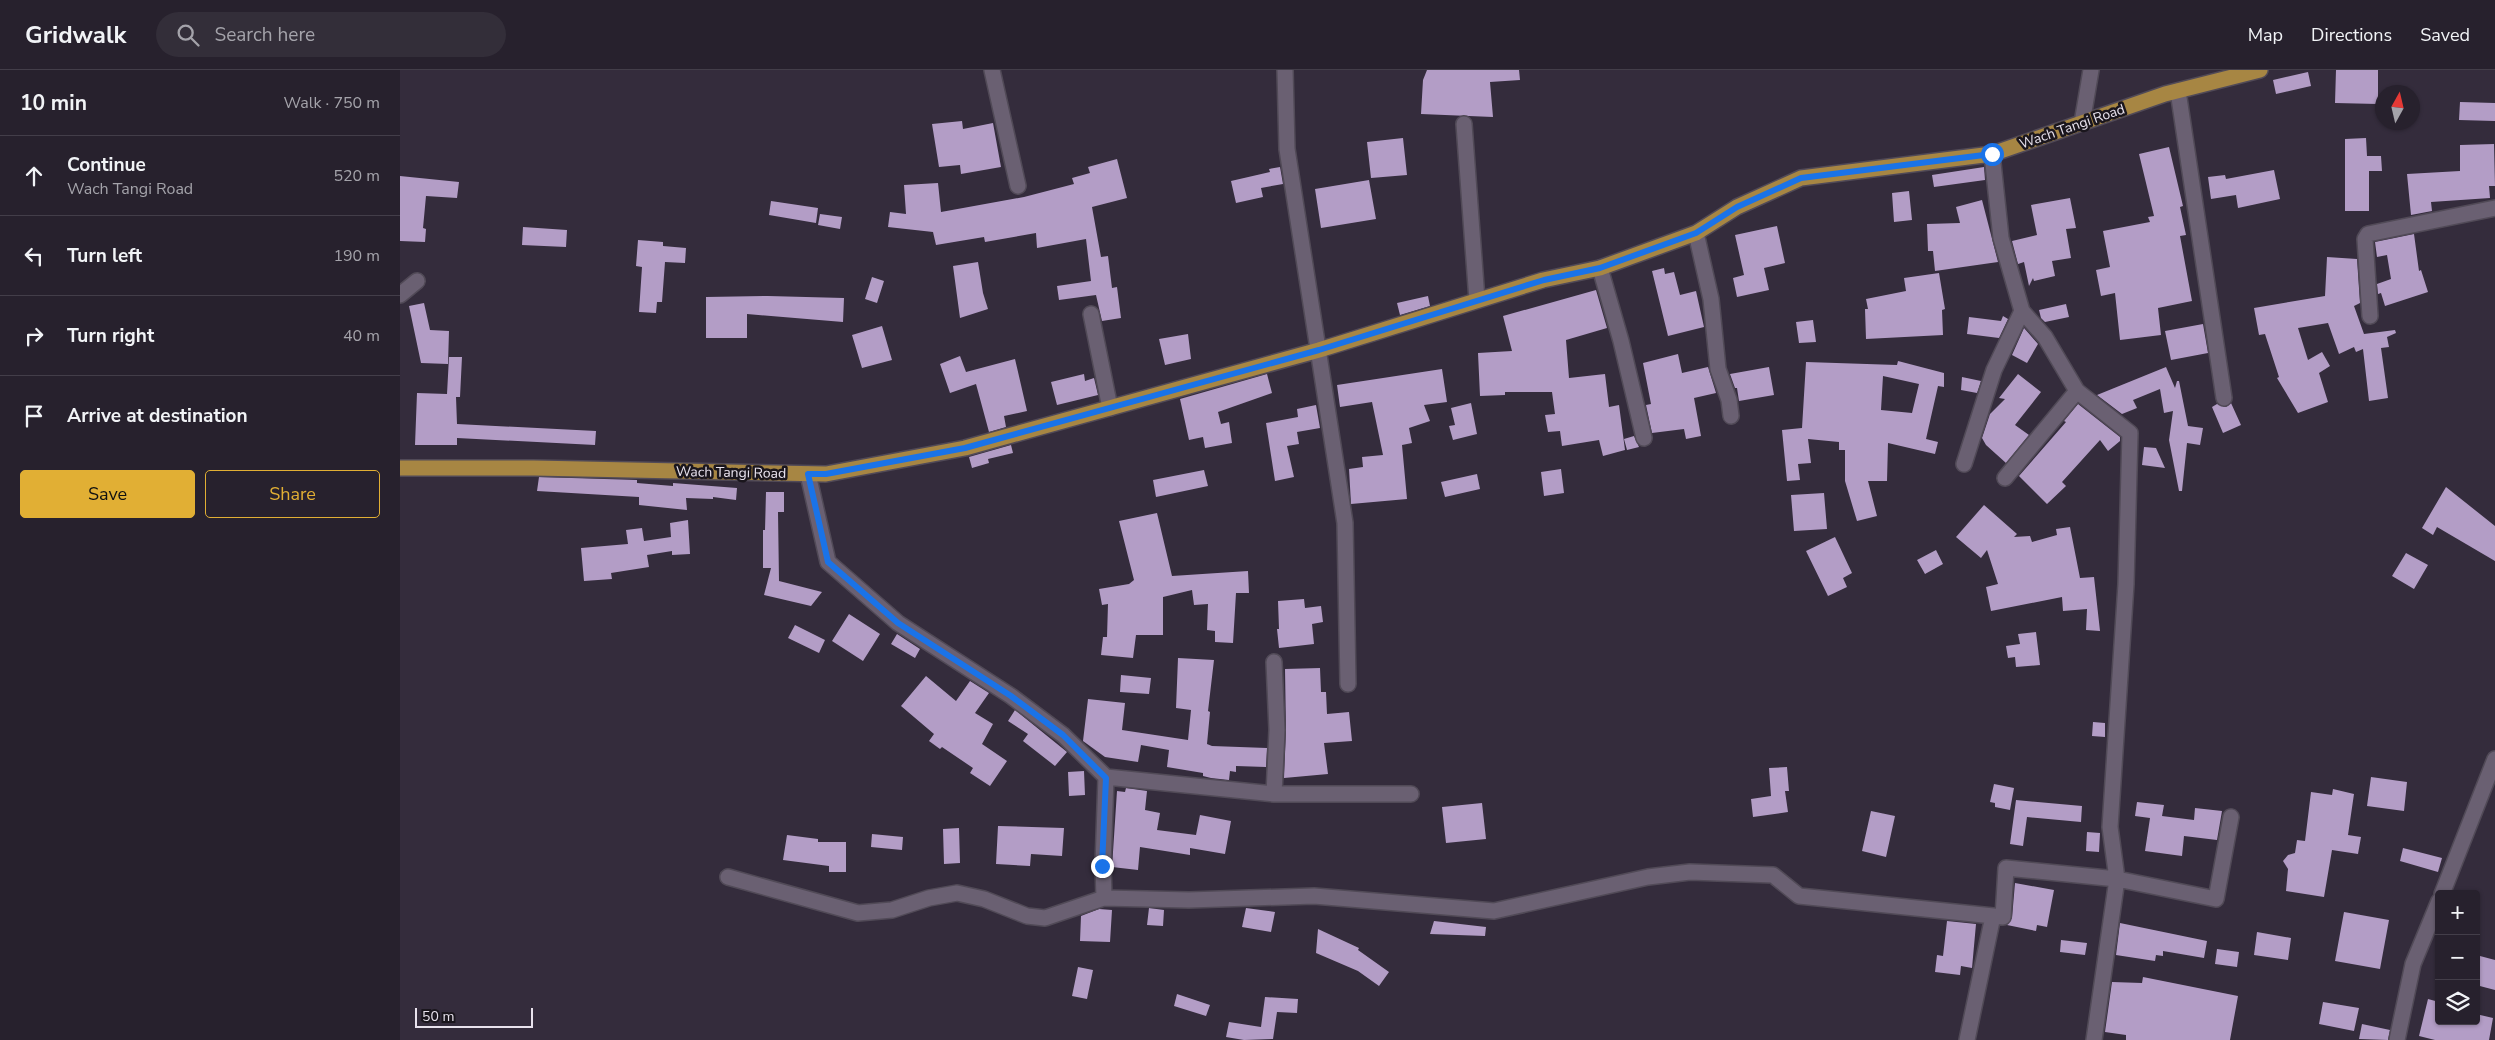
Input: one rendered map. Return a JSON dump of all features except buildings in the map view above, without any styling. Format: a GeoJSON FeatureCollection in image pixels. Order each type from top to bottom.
{"type":"FeatureCollection","features":[{"type":"Feature","properties":{"kind":"main road","name":"Wach Tangi Road"},"geometry":{"type":"LineString","coordinates":[[400,468],[534,468],[826,474],[965,448],[1319,350],[1544,280],[1600,268],[1696,233],[1737,207],[1801,178],[1992,154],[2178,90],[2260,70]]}},
{"type":"Feature","properties":{"kind":"street"},"geometry":{"type":"LineString","coordinates":[[992,70],[1018,186]]}},
{"type":"Feature","properties":{"kind":"street"},"geometry":{"type":"LineString","coordinates":[[1285,70],[1287,149],[1345,523],[1348,684]]}},
{"type":"Feature","properties":{"kind":"street"},"geometry":{"type":"LineString","coordinates":[[2082,123],[2091,70]]}},
{"type":"Feature","properties":{"kind":"street"},"geometry":{"type":"LineString","coordinates":[[2178,90],[2224,398]]}},
{"type":"Feature","properties":{"kind":"street"},"geometry":{"type":"LineString","coordinates":[[1464,124],[1477,300]]}},
{"type":"Feature","properties":{"kind":"street"},"geometry":{"type":"LineString","coordinates":[[1992,154],[2001,238],[2022,311],[2045,337],[2077,391],[2130,433],[2126,584],[2110,827],[2118,879],[2094,1040]]}},
{"type":"Feature","properties":{"kind":"street"},"geometry":{"type":"LineString","coordinates":[[2370,316],[2366,239],[2368,234],[2495,208]]}},
{"type":"Feature","properties":{"kind":"street"},"geometry":{"type":"LineString","coordinates":[[1696,233],[1711,299],[1718,369],[1729,400],[1731,416]]}},
{"type":"Feature","properties":{"kind":"street"},"geometry":{"type":"LineString","coordinates":[[1600,268],[1621,341],[1644,438]]}},
{"type":"Feature","properties":{"kind":"street"},"geometry":{"type":"LineString","coordinates":[[400,294],[417,281]]}},
{"type":"Feature","properties":{"kind":"street"},"geometry":{"type":"LineString","coordinates":[[1964,464],[1994,370],[2022,311]]}},
{"type":"Feature","properties":{"kind":"street"},"geometry":{"type":"LineString","coordinates":[[1091,314],[1110,408]]}},
{"type":"Feature","properties":{"kind":"street"},"geometry":{"type":"LineString","coordinates":[[2005,478],[2077,391]]}},
{"type":"Feature","properties":{"kind":"street"},"geometry":{"type":"LineString","coordinates":[[808,474],[828,562],[898,623],[1011,696],[1063,735],[1106,778],[1274,794],[1411,794]]}},
{"type":"Feature","properties":{"kind":"street"},"geometry":{"type":"LineString","coordinates":[[1274,662],[1277,730],[1274,794]]}},
{"type":"Feature","properties":{"kind":"street"},"geometry":{"type":"LineString","coordinates":[[2444,890],[2495,759]]}},
{"type":"Feature","properties":{"kind":"street"},"geometry":{"type":"LineString","coordinates":[[1104,898],[1102,866],[1106,778]]}},
{"type":"Feature","properties":{"kind":"street"},"geometry":{"type":"LineString","coordinates":[[728,877],[858,913],[892,910],[929,898],[957,892],[984,899],[1027,916],[1045,918],[1104,898],[1189,900],[1314,896],[1494,911],[1648,877],[1690,872],[1773,875],[1799,896],[2003,917],[2006,868],[2118,879],[2216,899],[2231,818]]}},
{"type":"Feature","properties":{"kind":"street"},"geometry":{"type":"LineString","coordinates":[[2398,1040],[2413,964],[2435,911]]}},
{"type":"Feature","properties":{"kind":"street"},"geometry":{"type":"LineString","coordinates":[[1967,1040],[1993,916]]}},
{"type":"Feature","properties":{"kind":"route"},"geometry":{"type":"LineString","coordinates":[[1102,866],[1106,778],[1063,735],[1011,696],[898,623],[828,562],[808,474],[826,474],[965,448],[1042,428],[1319,350],[1544,280],[1600,268],[1696,233],[1737,207],[1801,178],[1992,154]]}}]}
